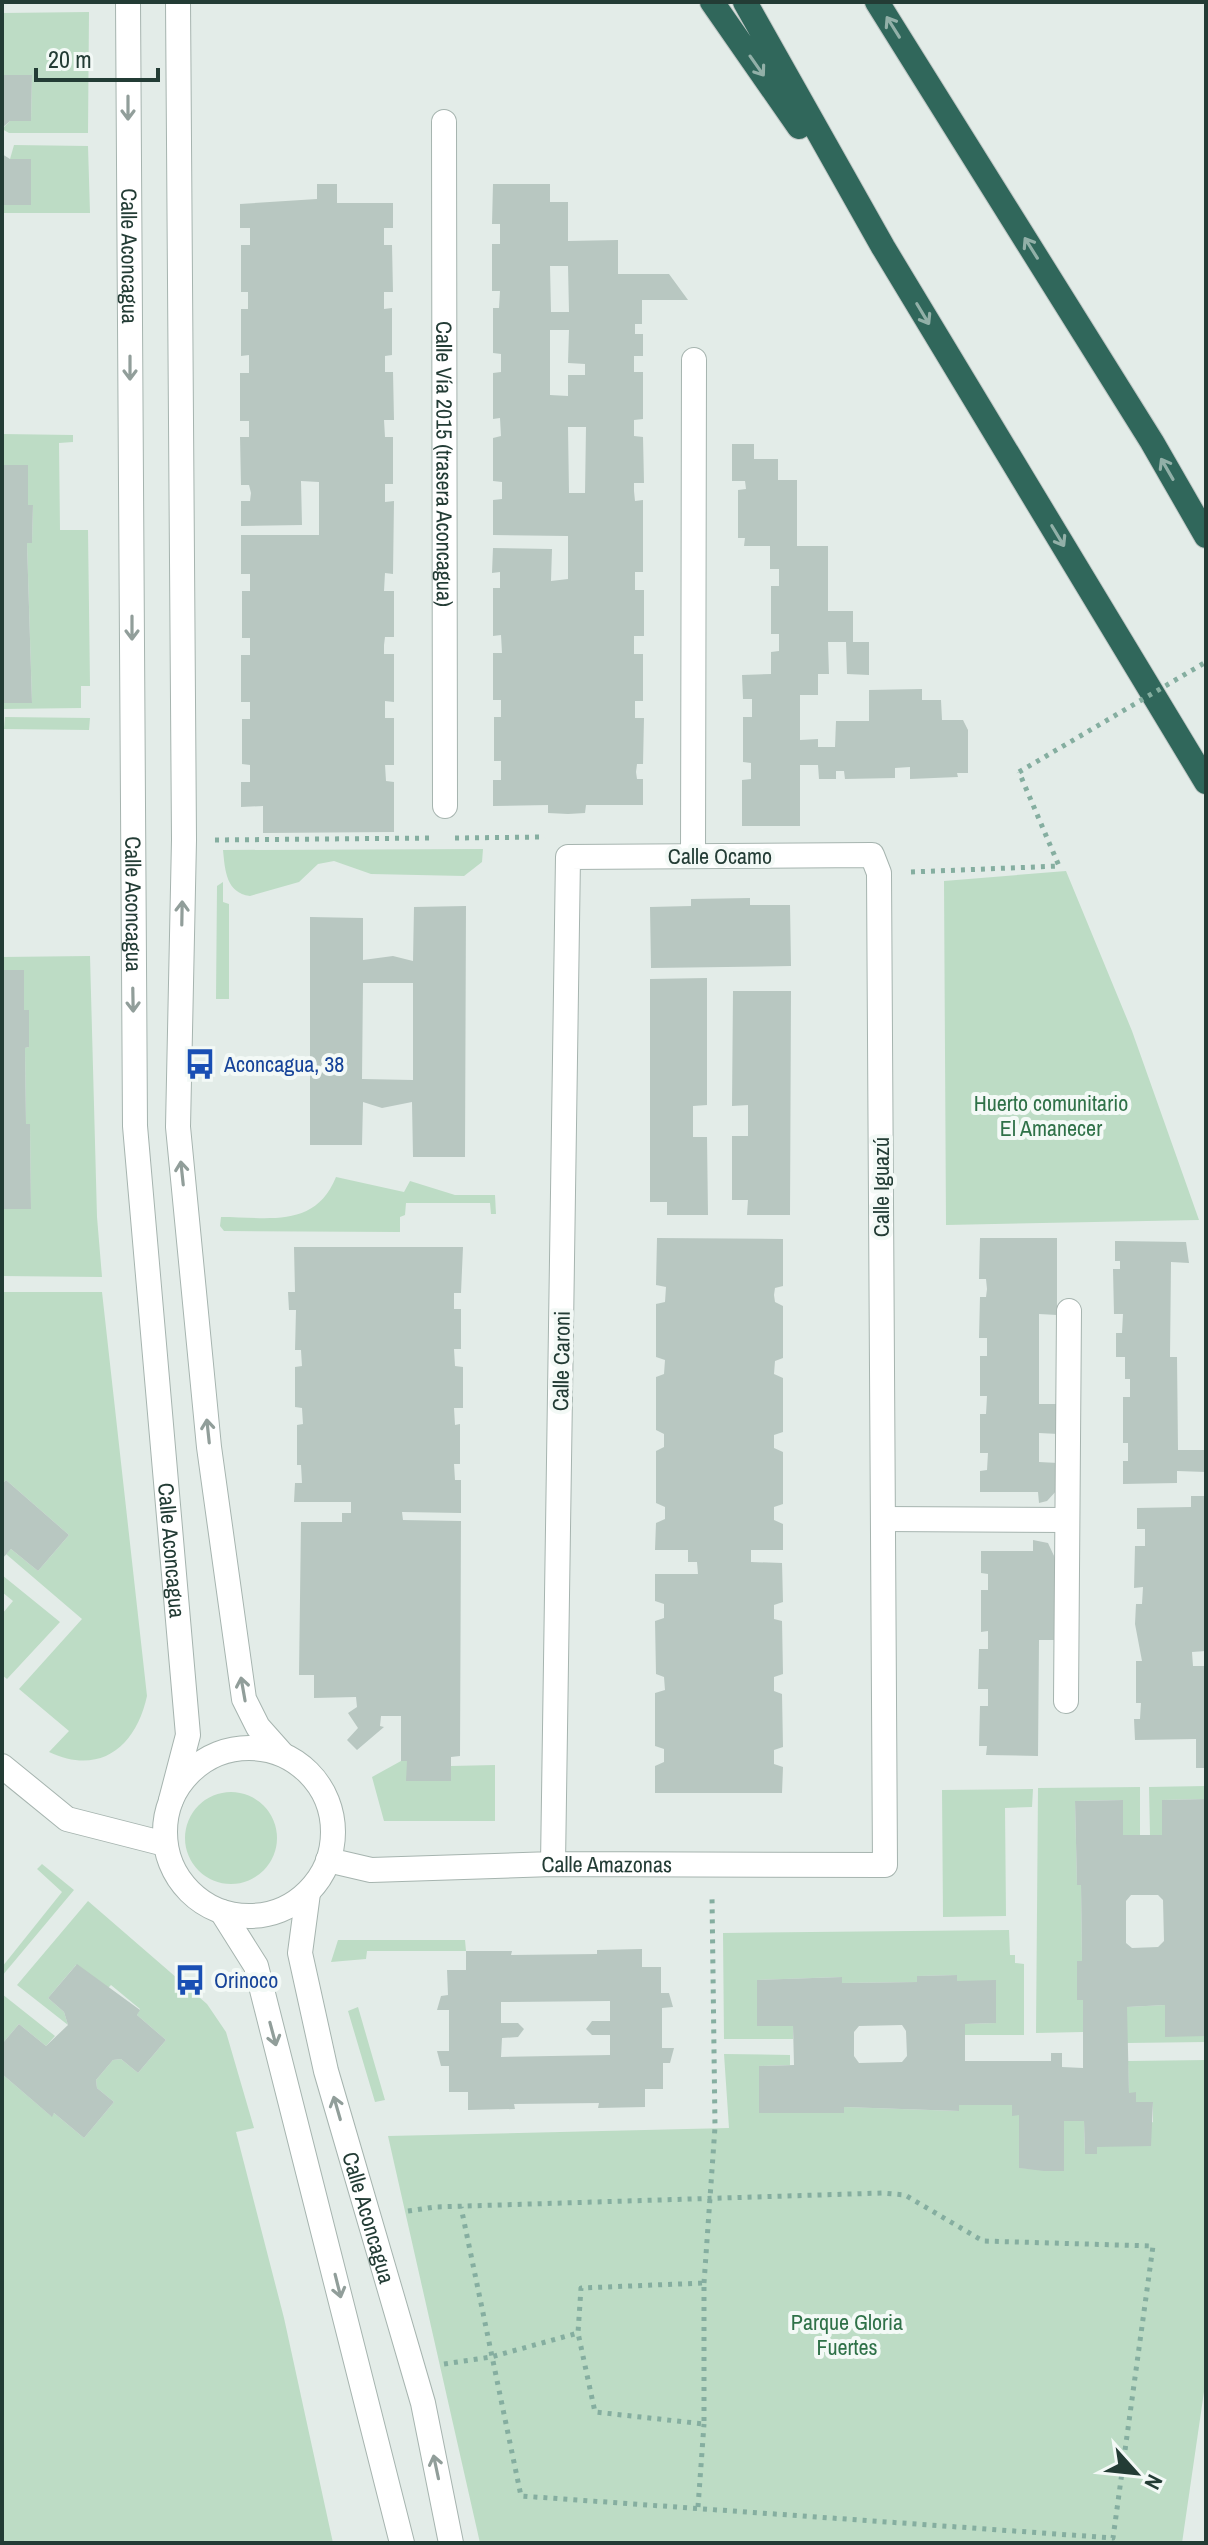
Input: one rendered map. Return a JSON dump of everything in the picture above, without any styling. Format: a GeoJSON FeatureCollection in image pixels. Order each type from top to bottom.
{"type":"FeatureCollection","features":[{"type":"Feature","properties":{"kind":"highway"},"geometry":{"type":"LineString","coordinates":[[712,2],[883,247]]}},
{"type":"Feature","properties":{"kind":"highway"},"geometry":{"type":"LineString","coordinates":[[745,2],[883,247],[1206,782]]}},
{"type":"Feature","properties":{"kind":"highway"},"geometry":{"type":"LineString","coordinates":[[877,2],[1152,442],[1206,536]]}},
{"type":"Feature","properties":{"kind":"street","name":"Calle Aconcagua"},"geometry":{"type":"LineString","coordinates":[[128,2],[135,1126],[188,1735],[171,1800]]}},
{"type":"Feature","properties":{"kind":"street"},"geometry":{"type":"LineString","coordinates":[[178,2],[184,840],[178,1127],[209,1447],[244,1699],[258,1727],[282,1754],[304,1768],[325,1798],[333,1835],[328,1860],[308,1893],[289,1907],[267,1915],[244,1917],[222,1912],[195,1897],[175,1873],[165,1844],[171,1800],[185,1777],[205,1760],[230,1750],[257,1748],[282,1754]]}},
{"type":"Feature","properties":{"kind":"street","name":"Calle Vía 2015 (trasera Aconcagua)"},"geometry":{"type":"LineString","coordinates":[[444,122],[445,806]]}},
{"type":"Feature","properties":{"kind":"street"},"geometry":{"type":"LineString","coordinates":[[693,856],[694,360]]}},
{"type":"Feature","properties":{"kind":"street","name":"Calle Ocamo"},"geometry":{"type":"LineString","coordinates":[[568,857],[693,856],[876,864]]}},
{"type":"Feature","properties":{"kind":"street","name":"Calle Caroni"},"geometry":{"type":"LineString","coordinates":[[553,1864],[568,857]]}},
{"type":"Feature","properties":{"kind":"street","name":"Calle Iguazú"},"geometry":{"type":"LineString","coordinates":[[876,864],[885,1865]]}},
{"type":"Feature","properties":{"kind":"street"},"geometry":{"type":"LineString","coordinates":[[1066,1701],[1069,1311]]}},
{"type":"Feature","properties":{"kind":"street"},"geometry":{"type":"LineString","coordinates":[[883,1519],[1067,1520]]}},
{"type":"Feature","properties":{"kind":"street"},"geometry":{"type":"LineString","coordinates":[[2,1766],[67,1819],[165,1844]]}},
{"type":"Feature","properties":{"kind":"street","name":"Calle Amazonas"},"geometry":{"type":"LineString","coordinates":[[328,1860],[371,1870],[553,1864],[885,1865]]}},
{"type":"Feature","properties":{"kind":"street","name":"Calle Aconcagua"},"geometry":{"type":"LineString","coordinates":[[308,1893],[300,1953],[317,2027],[423,2403],[451,2543]]}},
{"type":"Feature","properties":{"kind":"street","name":"Calle Aconcagua"},"geometry":{"type":"LineString","coordinates":[[222,1912],[256,1966],[402,2543]]}},
{"type":"Feature","properties":{"kind":"path"},"geometry":{"type":"LineString","coordinates":[[876,864],[1059,866],[1019,772],[1206,662]]}},
{"type":"Feature","properties":{"kind":"path"},"geometry":{"type":"LineString","coordinates":[[184,840],[570,837],[568,857]]}},
{"type":"Feature","properties":{"kind":"path"},"geometry":{"type":"LineString","coordinates":[[698,2507],[704,2424],[704,2283],[715,2127],[712,1865]]}},
{"type":"Feature","properties":{"kind":"path"},"geometry":{"type":"LineString","coordinates":[[408,2211],[461,2207],[709,2196],[905,2195],[983,2241],[1153,2246],[1113,2538],[521,2496],[461,2207]]}},
{"type":"Feature","properties":{"kind":"path"},"geometry":{"type":"LineString","coordinates":[[704,2283],[581,2288],[578,2333],[595,2412],[704,2424]]}},
{"type":"Feature","properties":{"kind":"path"},"geometry":{"type":"LineString","coordinates":[[443,2364],[491,2357],[578,2333]]}},
{"type":"Feature","properties":{"kind":"green space"},"geometry":{"type":"Polygon","coordinates":[[[89,12],[88,133],[9,133],[2,129],[10,121],[31,121],[32,76],[2,75],[2,13],[89,12]]]}},
{"type":"Feature","properties":{"kind":"green space"},"geometry":{"type":"Polygon","coordinates":[[[14,145],[88,146],[90,213],[2,213],[2,205],[31,205],[31,159],[10,159],[14,145]]]}},
{"type":"Feature","properties":{"kind":"green space"},"geometry":{"type":"Polygon","coordinates":[[[2,434],[73,435],[73,442],[59,443],[60,530],[88,530],[90,686],[81,686],[81,708],[2,709],[2,703],[32,702],[27,543],[32,542],[33,505],[28,505],[2,465],[2,434]]]}},
{"type":"Feature","properties":{"kind":"green space"},"geometry":{"type":"Polygon","coordinates":[[[5,717],[90,718],[89,730],[4,729],[5,717]]]}},
{"type":"Feature","properties":{"kind":"green space"},"geometry":{"type":"Polygon","coordinates":[[[483,849],[482,862],[464,876],[371,874],[334,861],[318,864],[299,882],[250,896],[231,885],[223,850],[483,849]]]}},
{"type":"Feature","properties":{"kind":"green space","name":"Huerto comunitario El Amanecer"},"geometry":{"type":"Polygon","coordinates":[[[1066,871],[1132,1031],[1199,1220],[946,1225],[944,881],[1066,871]]]}},
{"type":"Feature","properties":{"kind":"green space"},"geometry":{"type":"Polygon","coordinates":[[[223,882],[223,902],[229,904],[229,999],[216,999],[217,886],[223,882]]]}},
{"type":"Feature","properties":{"kind":"green space"},"geometry":{"type":"Polygon","coordinates":[[[90,956],[97,1217],[102,1277],[2,1276],[2,1209],[31,1208],[25,1048],[29,1047],[29,1010],[24,1010],[24,970],[2,970],[2,957],[90,956]]]}},
{"type":"Feature","properties":{"kind":"green space"},"geometry":{"type":"Polygon","coordinates":[[[336,1177],[404,1192],[410,1181],[455,1195],[495,1195],[496,1214],[491,1214],[490,1203],[406,1203],[405,1215],[400,1217],[400,1232],[224,1231],[220,1226],[221,1217],[273,1218],[303,1213],[327,1194],[336,1177]]]}},
{"type":"Feature","properties":{"kind":"green space"},"geometry":{"type":"Polygon","coordinates":[[[2,1292],[102,1292],[147,1696],[142,1714],[125,1742],[100,1758],[84,1761],[67,1759],[49,1752],[69,1731],[19,1689],[82,1619],[6,1554],[11,1549],[38,1571],[69,1535],[6,1480],[2,1484],[2,1292]]]}},
{"type":"Feature","properties":{"kind":"green space"},"geometry":{"type":"Polygon","coordinates":[[[2,1575],[60,1622],[7,1679],[2,1675],[2,1614],[13,1601],[2,1592],[2,1575]]]}},
{"type":"Feature","properties":{"kind":"green space"},"geometry":{"type":"Polygon","coordinates":[[[401,1761],[407,1761],[407,1781],[451,1781],[451,1766],[495,1765],[495,1821],[384,1821],[372,1777],[401,1761]]]}},
{"type":"Feature","properties":{"kind":"green space"},"geometry":{"type":"Polygon","coordinates":[[[1206,1786],[1206,1799],[1162,1800],[1162,1835],[1150,1835],[1149,1787],[1206,1786]]]}},
{"type":"Feature","properties":{"kind":"green space"},"geometry":{"type":"Polygon","coordinates":[[[1140,1787],[1140,1835],[1123,1835],[1122,1800],[1075,1801],[1082,1961],[1077,1962],[1077,2000],[1083,2000],[1083,2032],[1036,2033],[1038,1788],[1140,1787]]]}},
{"type":"Feature","properties":{"kind":"green space"},"geometry":{"type":"Polygon","coordinates":[[[1033,1789],[1032,1807],[1005,1808],[1006,1916],[943,1917],[942,1790],[1033,1789]]]}},
{"type":"Feature","properties":{"kind":"green space"},"geometry":{"type":"Polygon","coordinates":[[[231,1792],[248,1796],[263,1806],[273,1821],[277,1838],[273,1855],[263,1870],[248,1880],[231,1884],[214,1880],[199,1870],[189,1855],[185,1838],[189,1821],[199,1806],[214,1796],[231,1792]]]}},
{"type":"Feature","properties":{"kind":"green space"},"geometry":{"type":"Polygon","coordinates":[[[42,1864],[74,1890],[2,1976],[2,1967],[62,1892],[37,1869],[42,1864]]]}},
{"type":"Feature","properties":{"kind":"green space"},"geometry":{"type":"Polygon","coordinates":[[[88,1901],[207,2004],[226,2032],[254,2128],[236,2132],[284,2318],[333,2543],[2,2543],[2,2074],[51,2116],[54,2113],[84,2138],[114,2102],[97,2088],[96,2080],[113,2060],[121,2059],[138,2073],[166,2040],[137,2015],[140,2009],[111,1985],[107,1989],[76,1965],[48,1998],[64,2012],[68,2025],[17,1985],[88,1901]]]}},
{"type":"Feature","properties":{"kind":"green space"},"geometry":{"type":"Polygon","coordinates":[[[1009,1930],[1010,1955],[1015,1955],[1015,1963],[1024,1964],[1024,2035],[965,2035],[965,2024],[996,2023],[996,1981],[957,1981],[957,1975],[918,1976],[917,1982],[842,1983],[841,1977],[757,1980],[757,2026],[793,2026],[793,2039],[724,2039],[723,1933],[1009,1930]]]}},
{"type":"Feature","properties":{"kind":"green space"},"geometry":{"type":"Polygon","coordinates":[[[338,1940],[465,1940],[466,1951],[367,1951],[366,1959],[331,1962],[338,1940]]]}},
{"type":"Feature","properties":{"kind":"green space"},"geometry":{"type":"Polygon","coordinates":[[[2,1994],[55,2036],[46,2046],[19,2024],[2,2044],[2,1994]]]}},
{"type":"Feature","properties":{"kind":"green space"},"geometry":{"type":"Polygon","coordinates":[[[1165,2005],[1165,2036],[1206,2036],[1206,2042],[1127,2043],[1127,2007],[1165,2005]]]}},
{"type":"Feature","properties":{"kind":"green space"},"geometry":{"type":"Polygon","coordinates":[[[358,2007],[385,2100],[375,2102],[348,2011],[358,2007]]]}},
{"type":"Feature","properties":{"kind":"green space","name":"Parque Gloria Fuertes"},"geometry":{"type":"Polygon","coordinates":[[[724,2054],[790,2055],[790,2065],[759,2066],[759,2113],[843,2113],[844,2107],[958,2111],[959,2105],[1012,2105],[1012,2115],[1019,2115],[1019,2168],[1064,2170],[1064,2121],[1084,2121],[1085,2154],[1097,2154],[1097,2147],[1153,2122],[1153,2103],[1136,2102],[1136,2093],[1129,2093],[1128,2061],[1206,2060],[1206,2378],[1182,2543],[480,2543],[388,2136],[729,2128],[724,2054]]]}},
{"type":"Feature","properties":{"kind":"building"},"geometry":{"type":"Polygon","coordinates":[[[2,75],[32,75],[31,121],[10,121],[2,128],[2,75]]]}},
{"type":"Feature","properties":{"kind":"building"},"geometry":{"type":"Polygon","coordinates":[[[2,154],[10,159],[31,159],[31,205],[2,205],[2,154]]]}},
{"type":"Feature","properties":{"kind":"building"},"geometry":{"type":"Polygon","coordinates":[[[317,184],[337,184],[337,203],[393,203],[393,228],[384,228],[384,245],[392,245],[393,292],[384,292],[384,309],[392,308],[392,355],[385,356],[385,372],[393,372],[394,420],[384,420],[385,437],[393,437],[393,484],[385,484],[385,502],[394,501],[393,574],[385,573],[384,591],[394,591],[394,637],[385,637],[384,654],[394,654],[394,702],[385,701],[385,718],[394,718],[394,765],[385,765],[386,781],[394,782],[394,832],[263,833],[263,806],[241,807],[241,782],[250,782],[250,765],[242,764],[242,719],[250,719],[250,702],[241,702],[241,655],[250,655],[250,638],[242,638],[242,591],[250,591],[250,574],[241,574],[241,535],[319,535],[319,482],[301,481],[302,525],[241,526],[241,501],[250,501],[251,493],[249,485],[241,485],[240,437],[249,437],[249,421],[240,421],[240,373],[249,373],[249,355],[241,356],[241,309],[248,309],[248,292],[241,292],[241,245],[250,245],[250,228],[240,228],[240,204],[317,199],[317,184]]]}},
{"type":"Feature","properties":{"kind":"building"},"geometry":{"type":"Polygon","coordinates":[[[493,184],[550,184],[550,202],[568,202],[568,241],[618,240],[618,274],[669,274],[688,300],[642,300],[642,324],[635,324],[635,334],[643,334],[643,356],[634,356],[634,372],[643,372],[643,419],[634,420],[634,436],[643,437],[644,483],[634,483],[634,491],[635,501],[643,500],[643,572],[635,572],[635,590],[644,590],[644,636],[634,636],[634,654],[643,654],[643,701],[635,701],[635,718],[644,718],[643,764],[637,764],[636,772],[637,779],[643,779],[643,805],[586,805],[585,813],[568,814],[548,813],[548,805],[493,806],[493,780],[501,780],[501,761],[494,761],[494,717],[501,717],[501,700],[493,700],[493,653],[502,653],[501,635],[493,636],[493,588],[500,588],[500,572],[492,573],[493,548],[552,549],[551,581],[568,579],[568,536],[493,535],[493,500],[502,499],[502,482],[493,481],[493,438],[501,436],[500,418],[493,419],[493,373],[501,372],[501,354],[493,353],[493,308],[499,308],[500,291],[492,291],[492,244],[500,244],[500,224],[492,224],[493,184]],[[550,266],[551,312],[569,312],[568,266],[550,266]],[[550,330],[550,395],[568,396],[568,375],[585,375],[585,364],[568,363],[569,330],[550,330]],[[568,427],[569,493],[585,493],[586,427],[568,427]]]}},
{"type":"Feature","properties":{"kind":"building"},"geometry":{"type":"Polygon","coordinates":[[[732,444],[754,444],[754,459],[778,459],[778,480],[797,480],[797,546],[828,546],[828,611],[853,611],[853,642],[869,642],[869,675],[847,674],[846,642],[828,642],[829,674],[818,674],[818,695],[800,695],[800,740],[818,739],[818,747],[835,747],[836,721],[869,721],[869,690],[922,689],[922,700],[941,700],[942,720],[963,720],[968,730],[968,773],[957,773],[958,777],[910,779],[910,767],[895,768],[895,778],[845,779],[844,771],[836,771],[836,779],[819,779],[818,765],[800,765],[800,826],[742,826],[742,780],[751,779],[751,763],[743,762],[743,717],[752,717],[752,699],[743,699],[742,675],[771,674],[771,652],[779,651],[779,634],[771,634],[771,586],[779,586],[779,569],[770,569],[770,546],[744,546],[745,538],[738,538],[738,490],[746,489],[745,481],[732,481],[732,444]]]}},
{"type":"Feature","properties":{"kind":"building"},"geometry":{"type":"Polygon","coordinates":[[[2,465],[28,465],[28,505],[33,505],[32,543],[27,543],[32,703],[2,703],[2,465]]]}},
{"type":"Feature","properties":{"kind":"building"},"geometry":{"type":"Polygon","coordinates":[[[750,898],[750,905],[790,905],[791,966],[651,968],[650,907],[691,906],[691,899],[750,898]]]}},
{"type":"Feature","properties":{"kind":"building"},"geometry":{"type":"Polygon","coordinates":[[[466,906],[465,1157],[413,1157],[412,1102],[382,1108],[363,1102],[362,1145],[310,1145],[310,917],[363,918],[363,960],[393,956],[413,961],[414,907],[466,906]],[[363,983],[362,1079],[413,1080],[413,983],[363,983]]]}},
{"type":"Feature","properties":{"kind":"building"},"geometry":{"type":"Polygon","coordinates":[[[2,970],[24,970],[24,1010],[29,1010],[29,1047],[25,1048],[31,1209],[2,1209],[2,970]]]}},
{"type":"Feature","properties":{"kind":"building"},"geometry":{"type":"Polygon","coordinates":[[[707,978],[707,1105],[693,1106],[693,1137],[707,1137],[708,1215],[667,1215],[667,1202],[650,1202],[650,979],[707,978]]]}},
{"type":"Feature","properties":{"kind":"building"},"geometry":{"type":"Polygon","coordinates":[[[733,991],[791,991],[790,1215],[747,1215],[748,1200],[732,1200],[732,1136],[748,1136],[748,1105],[732,1106],[733,991]]]}},
{"type":"Feature","properties":{"kind":"building"},"geometry":{"type":"Polygon","coordinates":[[[657,1238],[783,1239],[783,1286],[775,1288],[774,1295],[775,1302],[783,1306],[783,1358],[775,1361],[774,1374],[783,1378],[783,1432],[774,1435],[774,1448],[783,1452],[783,1504],[774,1507],[774,1520],[783,1524],[783,1550],[751,1550],[751,1562],[782,1563],[783,1602],[774,1605],[774,1619],[782,1621],[783,1674],[774,1677],[774,1691],[782,1694],[783,1747],[774,1750],[774,1764],[783,1767],[782,1793],[655,1793],[655,1766],[664,1762],[664,1749],[655,1746],[655,1693],[665,1690],[664,1677],[656,1674],[655,1621],[664,1618],[664,1604],[655,1601],[655,1574],[698,1574],[697,1562],[688,1562],[688,1550],[655,1550],[656,1523],[665,1519],[665,1507],[656,1503],[656,1451],[664,1447],[664,1434],[656,1430],[656,1377],[664,1374],[665,1360],[656,1357],[656,1304],[665,1302],[666,1287],[656,1285],[657,1238]]]}},
{"type":"Feature","properties":{"kind":"building"},"geometry":{"type":"Polygon","coordinates":[[[980,1238],[1057,1238],[1057,1315],[1039,1314],[1039,1404],[1058,1404],[1058,1434],[1039,1433],[1039,1462],[1058,1463],[1058,1489],[1047,1501],[1039,1503],[1038,1492],[980,1492],[980,1471],[987,1470],[988,1453],[980,1453],[980,1414],[986,1414],[987,1396],[980,1396],[980,1356],[987,1356],[987,1338],[979,1338],[980,1297],[986,1297],[987,1289],[986,1279],[979,1279],[980,1238]]]}},
{"type":"Feature","properties":{"kind":"building"},"geometry":{"type":"Polygon","coordinates":[[[1115,1241],[1186,1242],[1189,1263],[1171,1262],[1170,1357],[1177,1357],[1178,1450],[1206,1450],[1206,1472],[1177,1471],[1177,1483],[1123,1484],[1123,1461],[1128,1461],[1128,1443],[1123,1443],[1123,1397],[1130,1397],[1130,1379],[1125,1379],[1125,1357],[1116,1357],[1116,1333],[1122,1333],[1123,1314],[1114,1314],[1113,1269],[1120,1269],[1120,1261],[1115,1261],[1115,1241]]]}},
{"type":"Feature","properties":{"kind":"building"},"geometry":{"type":"Polygon","coordinates":[[[294,1247],[463,1247],[461,1293],[454,1293],[454,1309],[461,1309],[461,1349],[454,1349],[455,1366],[463,1367],[463,1408],[454,1408],[455,1425],[460,1424],[460,1464],[454,1464],[455,1480],[461,1480],[461,1513],[402,1512],[403,1520],[461,1521],[460,1756],[451,1757],[451,1781],[406,1781],[407,1761],[401,1761],[401,1716],[381,1716],[380,1726],[384,1727],[357,1750],[347,1740],[358,1728],[348,1713],[357,1707],[356,1697],[314,1698],[314,1675],[299,1675],[301,1522],[342,1522],[342,1513],[351,1513],[351,1502],[294,1502],[295,1483],[302,1483],[301,1465],[297,1465],[297,1425],[303,1424],[302,1408],[295,1407],[295,1367],[302,1366],[301,1350],[295,1350],[296,1310],[289,1310],[288,1292],[295,1292],[294,1247]]]}},
{"type":"Feature","properties":{"kind":"building"},"geometry":{"type":"Polygon","coordinates":[[[6,1480],[69,1535],[38,1571],[11,1549],[2,1559],[2,1484],[6,1480]]]}},
{"type":"Feature","properties":{"kind":"building"},"geometry":{"type":"Polygon","coordinates":[[[1191,1496],[1206,1496],[1206,1651],[1192,1652],[1193,1666],[1206,1666],[1206,1768],[1196,1768],[1196,1739],[1135,1740],[1134,1719],[1140,1719],[1141,1703],[1136,1703],[1136,1661],[1142,1661],[1135,1624],[1136,1604],[1142,1604],[1143,1587],[1134,1588],[1135,1546],[1145,1546],[1145,1529],[1137,1529],[1137,1508],[1191,1507],[1191,1496]]]}},
{"type":"Feature","properties":{"kind":"building"},"geometry":{"type":"Polygon","coordinates":[[[1033,1540],[1048,1543],[1055,1558],[1056,1640],[1039,1640],[1038,1756],[986,1755],[987,1746],[979,1746],[980,1706],[988,1706],[988,1689],[978,1689],[979,1649],[988,1649],[988,1631],[981,1632],[981,1590],[988,1590],[988,1574],[981,1573],[981,1551],[1033,1551],[1033,1540]]]}},
{"type":"Feature","properties":{"kind":"building"},"geometry":{"type":"Polygon","coordinates":[[[1206,1799],[1206,2036],[1165,2037],[1165,2005],[1127,2007],[1129,2093],[1136,2092],[1136,2102],[1153,2102],[1151,2146],[1097,2147],[1097,2154],[1085,2154],[1084,2121],[1064,2121],[1064,2171],[1044,2171],[1019,2168],[1019,2115],[1012,2116],[1012,2105],[959,2105],[959,2111],[844,2107],[844,2113],[759,2113],[759,2066],[794,2065],[793,2026],[757,2026],[757,1980],[842,1977],[842,1983],[917,1982],[917,1976],[957,1975],[957,1981],[996,1980],[996,2023],[965,2024],[965,2061],[1051,2061],[1051,2053],[1062,2053],[1062,2067],[1083,2068],[1083,2000],[1077,2000],[1077,1961],[1082,1961],[1075,1801],[1123,1800],[1123,1835],[1162,1835],[1162,1800],[1206,1799]],[[1131,1895],[1126,1901],[1126,1943],[1132,1948],[1158,1947],[1164,1941],[1163,1900],[1158,1895],[1131,1895]],[[902,2025],[859,2026],[854,2032],[854,2056],[859,2063],[902,2062],[907,2056],[906,2031],[902,2025]]]}},
{"type":"Feature","properties":{"kind":"building"},"geometry":{"type":"Polygon","coordinates":[[[642,1949],[642,1967],[661,1967],[661,1993],[669,1993],[673,2007],[662,2008],[662,2048],[674,2048],[670,2063],[663,2063],[663,2089],[645,2089],[645,2107],[598,2108],[599,2103],[514,2104],[515,2109],[468,2110],[468,2092],[449,2092],[449,2066],[441,2066],[437,2051],[449,2051],[449,2010],[437,2010],[441,1996],[448,1995],[447,1970],[466,1970],[466,1951],[512,1951],[511,1955],[597,1954],[597,1950],[642,1949]],[[610,2001],[501,2002],[501,2023],[518,2023],[524,2029],[518,2037],[502,2038],[501,2057],[610,2055],[610,2035],[592,2035],[586,2029],[592,2021],[610,2021],[610,2001]]]}},
{"type":"Feature","properties":{"kind":"building"},"geometry":{"type":"Polygon","coordinates":[[[77,1964],[140,2010],[137,2015],[166,2040],[138,2073],[121,2059],[113,2060],[96,2080],[97,2088],[114,2102],[84,2138],[54,2113],[52,2117],[2,2074],[2,2044],[19,2024],[46,2046],[68,2025],[64,2012],[48,1998],[77,1964]]]}},
{"type":"Feature","properties":{"kind":"place","name":"Aconcagua, 38"},"geometry":{"type":"Point","coordinates":[200,1064]}},
{"type":"Feature","properties":{"kind":"place","name":"Orinoco"},"geometry":{"type":"Point","coordinates":[190,1980]}}]}
